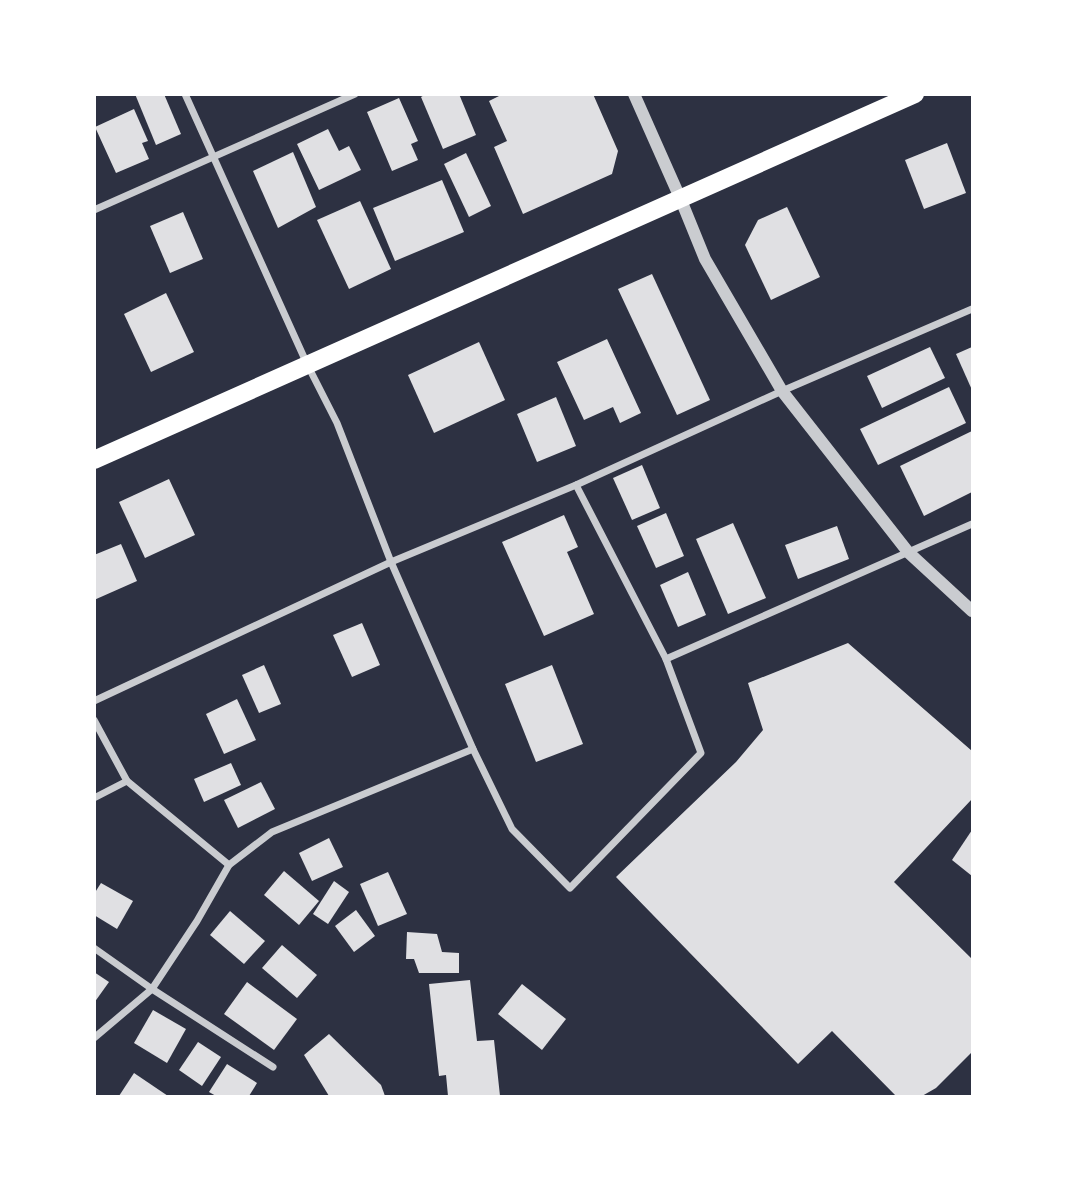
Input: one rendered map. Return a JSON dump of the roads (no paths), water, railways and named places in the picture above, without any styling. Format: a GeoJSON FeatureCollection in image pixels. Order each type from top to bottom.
{"type":"FeatureCollection","features":[{"type":"Feature","properties":{"kind":"main road"},"geometry":{"type":"LineString","coordinates":[[94,460],[915,94]]}},
{"type":"Feature","properties":{"kind":"street"},"geometry":{"type":"LineString","coordinates":[[185,94],[307,364],[337,424],[391,562],[473,749],[512,829],[570,888],[701,753],[666,659],[576,485]]}},
{"type":"Feature","properties":{"kind":"street"},"geometry":{"type":"LineString","coordinates":[[94,210],[355,94]]}},
{"type":"Feature","properties":{"kind":"street"},"geometry":{"type":"LineString","coordinates":[[634,94],[705,260],[782,391],[908,552],[972,611]]}},
{"type":"Feature","properties":{"kind":"street"},"geometry":{"type":"LineString","coordinates":[[94,701],[391,562],[576,485],[782,391],[972,309]]}},
{"type":"Feature","properties":{"kind":"street"},"geometry":{"type":"LineString","coordinates":[[666,659],[972,524]]}},
{"type":"Feature","properties":{"kind":"street"},"geometry":{"type":"LineString","coordinates":[[94,720],[127,781],[229,865]]}},
{"type":"Feature","properties":{"kind":"street"},"geometry":{"type":"LineString","coordinates":[[94,1038],[152,989],[197,921],[229,865],[272,832],[473,749]]}},
{"type":"Feature","properties":{"kind":"street"},"geometry":{"type":"LineString","coordinates":[[94,798],[127,781]]}},
{"type":"Feature","properties":{"kind":"street"},"geometry":{"type":"LineString","coordinates":[[94,948],[273,1067]]}}]}
